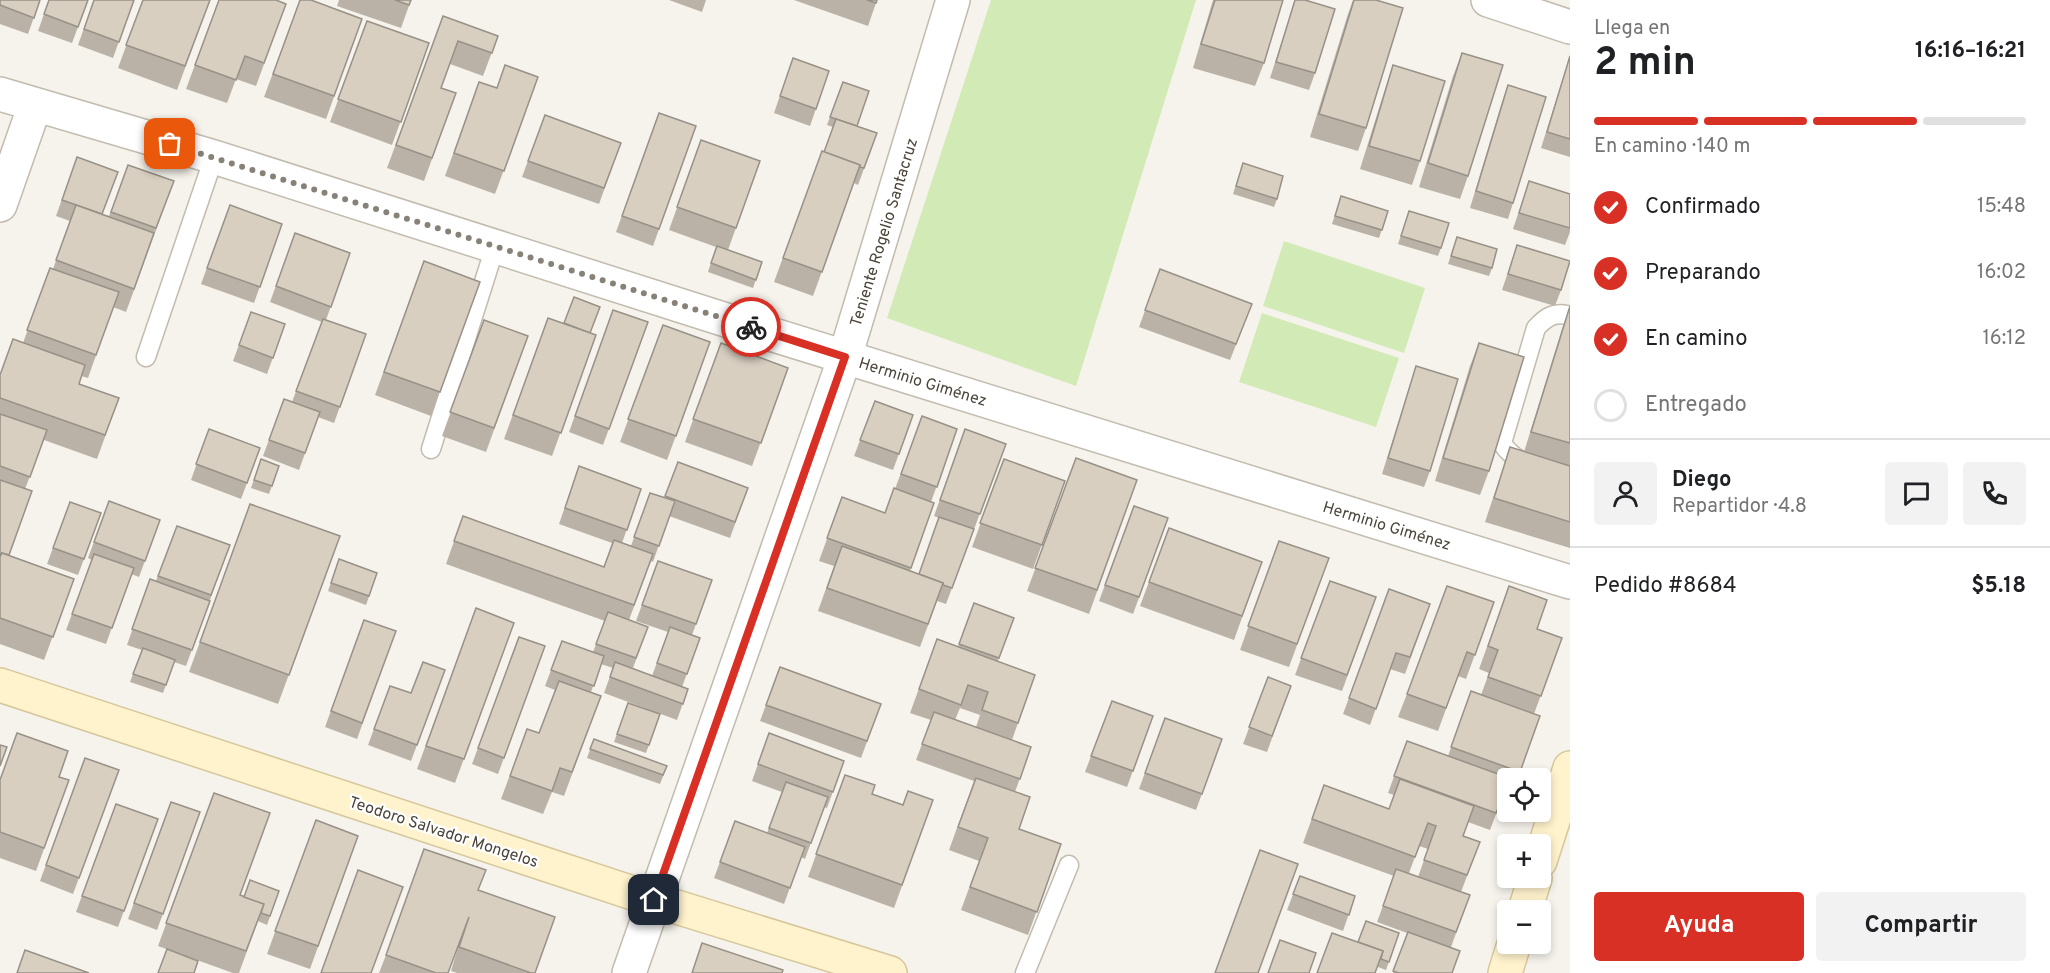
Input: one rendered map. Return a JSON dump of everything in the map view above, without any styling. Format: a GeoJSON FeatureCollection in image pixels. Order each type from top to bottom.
{"type":"FeatureCollection","features":[{"type":"Feature","properties":{"kind":"street","name":"Teniente Rogelio Santacruz"},"geometry":{"type":"LineString","coordinates":[[629,973],[845,357],[953,0]]}},
{"type":"Feature","properties":{"kind":"street"},"geometry":{"type":"LineString","coordinates":[[1488,0],[1570,27]]}},
{"type":"Feature","properties":{"kind":"street","name":"Herminio Giménez"},"geometry":{"type":"LineString","coordinates":[[0,94],[214,157],[845,357],[1570,582]]}},
{"type":"Feature","properties":{"kind":"street"},"geometry":{"type":"LineString","coordinates":[[0,205],[35,105]]}},
{"type":"Feature","properties":{"kind":"street","name":"Teodoro Salvador Mongelos"},"geometry":{"type":"LineString","coordinates":[[0,685],[654,900],[890,973]]}},
{"type":"Feature","properties":{"kind":"street"},"geometry":{"type":"LineString","coordinates":[[1549,834],[1570,768]]}},
{"type":"Feature","properties":{"kind":"street"},"geometry":{"type":"LineString","coordinates":[[1505,973],[1511,954]]}},
{"type":"Feature","properties":{"kind":"lane"},"geometry":{"type":"LineString","coordinates":[[146,357],[214,157]]}},
{"type":"Feature","properties":{"kind":"lane"},"geometry":{"type":"LineString","coordinates":[[431,449],[495,247]]}},
{"type":"Feature","properties":{"kind":"lane"},"geometry":{"type":"LineString","coordinates":[[1570,316],[1561,313],[1546,317],[1536,328],[1502,443],[1507,451],[1521,463],[1570,476]]}},
{"type":"Feature","properties":{"kind":"lane"},"geometry":{"type":"LineString","coordinates":[[1026,973],[1069,865]]}},
{"type":"Feature","properties":{"kind":"green space"},"geometry":{"type":"Polygon","coordinates":[[[991,0],[1196,0],[1076,386],[887,318],[991,0]]]}},
{"type":"Feature","properties":{"kind":"green space"},"geometry":{"type":"Polygon","coordinates":[[[1284,241],[1425,288],[1404,353],[1263,306],[1284,241]]]}},
{"type":"Feature","properties":{"kind":"green space"},"geometry":{"type":"Polygon","coordinates":[[[1262,313],[1399,358],[1376,427],[1239,382],[1262,313]]]}},
{"type":"Feature","properties":{"kind":"building"},"geometry":{"type":"Polygon","coordinates":[[[0,0],[40,0],[34,18],[0,5],[0,0]]]}},
{"type":"Feature","properties":{"kind":"building"},"geometry":{"type":"Polygon","coordinates":[[[49,0],[88,0],[78,27],[44,14],[49,0]]]}},
{"type":"Feature","properties":{"kind":"building"},"geometry":{"type":"Polygon","coordinates":[[[94,0],[134,0],[119,42],[84,29],[94,0]]]}},
{"type":"Feature","properties":{"kind":"building"},"geometry":{"type":"Polygon","coordinates":[[[143,0],[210,0],[185,66],[126,45],[143,0]]]}},
{"type":"Feature","properties":{"kind":"building"},"geometry":{"type":"Polygon","coordinates":[[[219,0],[276,0],[286,4],[264,63],[245,56],[236,80],[195,65],[219,0]]]}},
{"type":"Feature","properties":{"kind":"building"},"geometry":{"type":"Polygon","coordinates":[[[300,0],[311,0],[362,19],[334,96],[273,74],[300,0]]]}},
{"type":"Feature","properties":{"kind":"building"},"geometry":{"type":"Polygon","coordinates":[[[395,0],[411,0],[409,5],[395,0]]]}},
{"type":"Feature","properties":{"kind":"building"},"geometry":{"type":"Polygon","coordinates":[[[1215,0],[1283,0],[1264,63],[1201,44],[1215,0]]]}},
{"type":"Feature","properties":{"kind":"building"},"geometry":{"type":"Polygon","coordinates":[[[1295,0],[1305,0],[1335,9],[1315,73],[1276,62],[1295,0]]]}},
{"type":"Feature","properties":{"kind":"building"},"geometry":{"type":"Polygon","coordinates":[[[1354,0],[1376,0],[1403,8],[1366,128],[1319,114],[1354,0]]]}},
{"type":"Feature","properties":{"kind":"building"},"geometry":{"type":"Polygon","coordinates":[[[443,16],[498,36],[492,53],[458,41],[441,88],[456,93],[432,158],[396,145],[443,16]]]}},
{"type":"Feature","properties":{"kind":"building"},"geometry":{"type":"Polygon","coordinates":[[[367,21],[429,43],[401,122],[338,99],[367,21]]]}},
{"type":"Feature","properties":{"kind":"building"},"geometry":{"type":"Polygon","coordinates":[[[1462,53],[1503,65],[1468,176],[1428,163],[1462,53]]]}},
{"type":"Feature","properties":{"kind":"building"},"geometry":{"type":"Polygon","coordinates":[[[1570,56],[1570,139],[1547,132],[1570,56]]]}},
{"type":"Feature","properties":{"kind":"building"},"geometry":{"type":"Polygon","coordinates":[[[793,58],[829,71],[816,109],[780,96],[793,58]]]}},
{"type":"Feature","properties":{"kind":"building"},"geometry":{"type":"Polygon","coordinates":[[[505,65],[538,77],[504,171],[454,153],[479,82],[497,88],[505,65]]]}},
{"type":"Feature","properties":{"kind":"building"},"geometry":{"type":"Polygon","coordinates":[[[1393,65],[1445,81],[1420,161],[1369,146],[1393,65]]]}},
{"type":"Feature","properties":{"kind":"building"},"geometry":{"type":"Polygon","coordinates":[[[843,82],[869,91],[857,126],[830,117],[843,82]]]}},
{"type":"Feature","properties":{"kind":"building"},"geometry":{"type":"Polygon","coordinates":[[[1508,85],[1546,97],[1513,203],[1476,191],[1508,85]]]}},
{"type":"Feature","properties":{"kind":"building"},"geometry":{"type":"Polygon","coordinates":[[[659,113],[696,126],[659,229],[622,216],[659,113]]]}},
{"type":"Feature","properties":{"kind":"building"},"geometry":{"type":"Polygon","coordinates":[[[545,115],[621,143],[604,188],[528,161],[545,115]]]}},
{"type":"Feature","properties":{"kind":"building"},"geometry":{"type":"Polygon","coordinates":[[[836,119],[877,133],[864,168],[824,152],[836,119]]]}},
{"type":"Feature","properties":{"kind":"building"},"geometry":{"type":"Polygon","coordinates":[[[701,140],[760,161],[736,228],[677,207],[701,140]]]}},
{"type":"Feature","properties":{"kind":"building"},"geometry":{"type":"Polygon","coordinates":[[[822,151],[860,165],[822,272],[783,258],[822,151]]]}},
{"type":"Feature","properties":{"kind":"building"},"geometry":{"type":"Polygon","coordinates":[[[77,157],[118,172],[102,214],[62,200],[77,157]]]}},
{"type":"Feature","properties":{"kind":"building"},"geometry":{"type":"Polygon","coordinates":[[[1243,163],[1283,176],[1277,199],[1236,186],[1243,163]]]}},
{"type":"Feature","properties":{"kind":"building"},"geometry":{"type":"Polygon","coordinates":[[[128,165],[174,181],[156,228],[111,212],[128,165]]]}},
{"type":"Feature","properties":{"kind":"building"},"geometry":{"type":"Polygon","coordinates":[[[1529,181],[1570,194],[1570,228],[1519,213],[1529,181]]]}},
{"type":"Feature","properties":{"kind":"building"},"geometry":{"type":"Polygon","coordinates":[[[1341,196],[1388,211],[1382,230],[1335,216],[1341,196]]]}},
{"type":"Feature","properties":{"kind":"building"},"geometry":{"type":"Polygon","coordinates":[[[76,205],[154,233],[134,289],[56,260],[76,205]]]}},
{"type":"Feature","properties":{"kind":"building"},"geometry":{"type":"Polygon","coordinates":[[[230,205],[282,224],[260,287],[207,268],[230,205]]]}},
{"type":"Feature","properties":{"kind":"building"},"geometry":{"type":"Polygon","coordinates":[[[1409,211],[1449,223],[1441,248],[1401,236],[1409,211]]]}},
{"type":"Feature","properties":{"kind":"building"},"geometry":{"type":"Polygon","coordinates":[[[295,233],[350,253],[331,307],[276,286],[295,233]]]}},
{"type":"Feature","properties":{"kind":"building"},"geometry":{"type":"Polygon","coordinates":[[[1457,237],[1497,249],[1492,268],[1451,256],[1457,237]]]}},
{"type":"Feature","properties":{"kind":"building"},"geometry":{"type":"Polygon","coordinates":[[[1517,245],[1570,261],[1561,290],[1508,274],[1517,245]]]}},
{"type":"Feature","properties":{"kind":"building"},"geometry":{"type":"Polygon","coordinates":[[[717,246],[762,262],[756,280],[711,263],[717,246]]]}},
{"type":"Feature","properties":{"kind":"building"},"geometry":{"type":"Polygon","coordinates":[[[424,261],[480,282],[440,392],[384,372],[424,261]]]}},
{"type":"Feature","properties":{"kind":"building"},"geometry":{"type":"Polygon","coordinates":[[[50,268],[119,292],[96,355],[27,330],[50,268]]]}},
{"type":"Feature","properties":{"kind":"building"},"geometry":{"type":"Polygon","coordinates":[[[1160,269],[1252,304],[1236,344],[1145,310],[1160,269]]]}},
{"type":"Feature","properties":{"kind":"building"},"geometry":{"type":"Polygon","coordinates":[[[574,297],[600,307],[590,333],[564,323],[574,297]]]}},
{"type":"Feature","properties":{"kind":"building"},"geometry":{"type":"Polygon","coordinates":[[[1570,306],[1570,443],[1531,432],[1570,306]]]}},
{"type":"Feature","properties":{"kind":"building"},"geometry":{"type":"Polygon","coordinates":[[[613,310],[648,322],[609,429],[575,416],[613,310]]]}},
{"type":"Feature","properties":{"kind":"building"},"geometry":{"type":"Polygon","coordinates":[[[251,312],[285,324],[273,358],[239,345],[251,312]]]}},
{"type":"Feature","properties":{"kind":"building"},"geometry":{"type":"Polygon","coordinates":[[[548,318],[596,335],[561,433],[513,415],[548,318]]]}},
{"type":"Feature","properties":{"kind":"building"},"geometry":{"type":"Polygon","coordinates":[[[323,319],[366,334],[340,407],[296,391],[323,319]]]}},
{"type":"Feature","properties":{"kind":"building"},"geometry":{"type":"Polygon","coordinates":[[[484,320],[528,336],[494,428],[450,412],[484,320]]]}},
{"type":"Feature","properties":{"kind":"building"},"geometry":{"type":"Polygon","coordinates":[[[663,325],[710,342],[676,436],[628,419],[663,325]]]}},
{"type":"Feature","properties":{"kind":"building"},"geometry":{"type":"Polygon","coordinates":[[[13,339],[85,365],[79,384],[119,398],[105,435],[0,398],[0,375],[13,339]]]}},
{"type":"Feature","properties":{"kind":"building"},"geometry":{"type":"Polygon","coordinates":[[[721,343],[788,368],[761,443],[693,419],[721,343]]]}},
{"type":"Feature","properties":{"kind":"building"},"geometry":{"type":"Polygon","coordinates":[[[1479,343],[1524,357],[1489,471],[1443,458],[1479,343]]]}},
{"type":"Feature","properties":{"kind":"building"},"geometry":{"type":"Polygon","coordinates":[[[1416,366],[1458,379],[1430,471],[1388,458],[1416,366]]]}},
{"type":"Feature","properties":{"kind":"building"},"geometry":{"type":"Polygon","coordinates":[[[284,399],[320,412],[305,453],[269,440],[284,399]]]}},
{"type":"Feature","properties":{"kind":"building"},"geometry":{"type":"Polygon","coordinates":[[[875,401],[913,415],[899,454],[860,440],[875,401]]]}},
{"type":"Feature","properties":{"kind":"building"},"geometry":{"type":"Polygon","coordinates":[[[0,414],[47,430],[30,477],[0,466],[0,414]]]}},
{"type":"Feature","properties":{"kind":"building"},"geometry":{"type":"Polygon","coordinates":[[[922,416],[957,429],[937,487],[901,474],[922,416]]]}},
{"type":"Feature","properties":{"kind":"building"},"geometry":{"type":"Polygon","coordinates":[[[209,429],[260,448],[247,483],[196,464],[209,429]]]}},
{"type":"Feature","properties":{"kind":"building"},"geometry":{"type":"Polygon","coordinates":[[[965,429],[1006,444],[980,514],[940,500],[965,429]]]}},
{"type":"Feature","properties":{"kind":"building"},"geometry":{"type":"Polygon","coordinates":[[[1510,447],[1570,466],[1570,522],[1494,498],[1510,447]]]}},
{"type":"Feature","properties":{"kind":"building"},"geometry":{"type":"Polygon","coordinates":[[[1076,458],[1137,480],[1097,590],[1035,568],[1076,458]]]}},
{"type":"Feature","properties":{"kind":"building"},"geometry":{"type":"Polygon","coordinates":[[[261,459],[279,466],[272,486],[254,480],[261,459]]]}},
{"type":"Feature","properties":{"kind":"building"},"geometry":{"type":"Polygon","coordinates":[[[1004,459],[1065,481],[1042,545],[980,523],[1004,459]]]}},
{"type":"Feature","properties":{"kind":"building"},"geometry":{"type":"Polygon","coordinates":[[[678,462],[748,488],[735,522],[665,496],[678,462]]]}},
{"type":"Feature","properties":{"kind":"building"},"geometry":{"type":"Polygon","coordinates":[[[579,466],[641,489],[627,530],[565,508],[579,466]]]}},
{"type":"Feature","properties":{"kind":"building"},"geometry":{"type":"Polygon","coordinates":[[[0,480],[32,491],[9,555],[2,553],[0,555],[0,480]]]}},
{"type":"Feature","properties":{"kind":"building"},"geometry":{"type":"Polygon","coordinates":[[[894,488],[934,503],[911,568],[827,538],[842,497],[885,513],[894,488]]]}},
{"type":"Feature","properties":{"kind":"building"},"geometry":{"type":"Polygon","coordinates":[[[650,493],[675,501],[659,546],[634,537],[650,493]]]}},
{"type":"Feature","properties":{"kind":"building"},"geometry":{"type":"Polygon","coordinates":[[[109,501],[160,520],[145,561],[94,542],[109,501]]]}},
{"type":"Feature","properties":{"kind":"building"},"geometry":{"type":"Polygon","coordinates":[[[70,502],[101,513],[84,559],[53,548],[70,502]]]}},
{"type":"Feature","properties":{"kind":"building"},"geometry":{"type":"Polygon","coordinates":[[[250,504],[340,536],[289,675],[200,642],[250,504]]]}},
{"type":"Feature","properties":{"kind":"building"},"geometry":{"type":"Polygon","coordinates":[[[1134,506],[1168,518],[1139,597],[1105,585],[1134,506]]]}},
{"type":"Feature","properties":{"kind":"building"},"geometry":{"type":"Polygon","coordinates":[[[463,516],[604,567],[614,540],[653,554],[634,605],[454,541],[463,516]]]}},
{"type":"Feature","properties":{"kind":"building"},"geometry":{"type":"Polygon","coordinates":[[[939,517],[974,529],[952,588],[919,574],[939,517]]]}},
{"type":"Feature","properties":{"kind":"building"},"geometry":{"type":"Polygon","coordinates":[[[177,526],[230,545],[211,595],[158,576],[177,526]]]}},
{"type":"Feature","properties":{"kind":"building"},"geometry":{"type":"Polygon","coordinates":[[[1169,528],[1262,562],[1242,616],[1149,582],[1169,528]]]}},
{"type":"Feature","properties":{"kind":"building"},"geometry":{"type":"Polygon","coordinates":[[[1279,541],[1329,558],[1297,644],[1248,626],[1279,541]]]}},
{"type":"Feature","properties":{"kind":"building"},"geometry":{"type":"Polygon","coordinates":[[[842,546],[943,583],[928,624],[827,588],[842,546]]]}},
{"type":"Feature","properties":{"kind":"building"},"geometry":{"type":"Polygon","coordinates":[[[2,553],[74,579],[53,637],[0,618],[0,557],[2,553]]]}},
{"type":"Feature","properties":{"kind":"building"},"geometry":{"type":"Polygon","coordinates":[[[94,554],[134,568],[112,628],[72,614],[94,554]]]}},
{"type":"Feature","properties":{"kind":"building"},"geometry":{"type":"Polygon","coordinates":[[[339,559],[377,573],[369,596],[331,583],[339,559]]]}},
{"type":"Feature","properties":{"kind":"building"},"geometry":{"type":"Polygon","coordinates":[[[658,561],[712,580],[696,624],[642,605],[658,561]]]}},
{"type":"Feature","properties":{"kind":"building"},"geometry":{"type":"Polygon","coordinates":[[[150,579],[210,601],[192,650],[132,629],[150,579]]]}},
{"type":"Feature","properties":{"kind":"building"},"geometry":{"type":"Polygon","coordinates":[[[1330,581],[1376,597],[1347,675],[1301,658],[1330,581]]]}},
{"type":"Feature","properties":{"kind":"building"},"geometry":{"type":"Polygon","coordinates":[[[1447,586],[1494,602],[1475,655],[1467,652],[1446,708],[1407,694],[1447,586]]]}},
{"type":"Feature","properties":{"kind":"building"},"geometry":{"type":"Polygon","coordinates":[[[1509,586],[1547,600],[1537,629],[1562,638],[1541,696],[1488,677],[1498,650],[1488,646],[1509,586]]]}},
{"type":"Feature","properties":{"kind":"building"},"geometry":{"type":"Polygon","coordinates":[[[1389,589],[1430,604],[1410,657],[1396,653],[1376,709],[1349,698],[1389,589]]]}},
{"type":"Feature","properties":{"kind":"building"},"geometry":{"type":"Polygon","coordinates":[[[974,603],[1014,618],[999,658],[959,644],[974,603]]]}},
{"type":"Feature","properties":{"kind":"building"},"geometry":{"type":"Polygon","coordinates":[[[476,608],[514,623],[464,759],[426,746],[476,608]]]}},
{"type":"Feature","properties":{"kind":"building"},"geometry":{"type":"Polygon","coordinates":[[[608,612],[648,627],[636,658],[596,644],[608,612]]]}},
{"type":"Feature","properties":{"kind":"building"},"geometry":{"type":"Polygon","coordinates":[[[364,620],[396,631],[362,723],[331,711],[364,620]]]}},
{"type":"Feature","properties":{"kind":"building"},"geometry":{"type":"Polygon","coordinates":[[[670,627],[700,638],[687,674],[657,663],[670,627]]]}},
{"type":"Feature","properties":{"kind":"building"},"geometry":{"type":"Polygon","coordinates":[[[519,637],[545,646],[504,758],[478,748],[519,637]]]}},
{"type":"Feature","properties":{"kind":"building"},"geometry":{"type":"Polygon","coordinates":[[[937,639],[1035,675],[1018,723],[982,710],[988,692],[968,685],[961,705],[919,689],[937,639]]]}},
{"type":"Feature","properties":{"kind":"building"},"geometry":{"type":"Polygon","coordinates":[[[562,641],[604,656],[594,686],[551,670],[562,641]]]}},
{"type":"Feature","properties":{"kind":"building"},"geometry":{"type":"Polygon","coordinates":[[[143,648],[175,660],[166,685],[133,674],[143,648]]]}},
{"type":"Feature","properties":{"kind":"building"},"geometry":{"type":"Polygon","coordinates":[[[423,662],[445,670],[417,745],[374,729],[390,686],[411,693],[423,662]]]}},
{"type":"Feature","properties":{"kind":"building"},"geometry":{"type":"Polygon","coordinates":[[[615,662],[688,689],[683,704],[610,677],[615,662]]]}},
{"type":"Feature","properties":{"kind":"building"},"geometry":{"type":"Polygon","coordinates":[[[780,667],[881,704],[867,741],[766,705],[780,667]]]}},
{"type":"Feature","properties":{"kind":"building"},"geometry":{"type":"Polygon","coordinates":[[[1268,677],[1291,686],[1272,736],[1249,727],[1268,677]]]}},
{"type":"Feature","properties":{"kind":"building"},"geometry":{"type":"Polygon","coordinates":[[[559,681],[601,696],[572,772],[560,768],[552,791],[510,776],[527,729],[539,733],[559,681]]]}},
{"type":"Feature","properties":{"kind":"building"},"geometry":{"type":"Polygon","coordinates":[[[1471,691],[1540,716],[1521,768],[1509,768],[1451,747],[1471,691]]]}},
{"type":"Feature","properties":{"kind":"building"},"geometry":{"type":"Polygon","coordinates":[[[1112,701],[1153,716],[1133,771],[1091,756],[1112,701]]]}},
{"type":"Feature","properties":{"kind":"building"},"geometry":{"type":"Polygon","coordinates":[[[628,703],[660,714],[649,745],[617,734],[628,703]]]}},
{"type":"Feature","properties":{"kind":"building"},"geometry":{"type":"Polygon","coordinates":[[[934,712],[1031,747],[1020,779],[922,744],[934,712]]]}},
{"type":"Feature","properties":{"kind":"building"},"geometry":{"type":"Polygon","coordinates":[[[1165,718],[1222,739],[1202,794],[1145,773],[1165,718]]]}},
{"type":"Feature","properties":{"kind":"building"},"geometry":{"type":"Polygon","coordinates":[[[17,733],[68,751],[59,777],[69,780],[44,848],[0,832],[0,780],[17,733]]]}},
{"type":"Feature","properties":{"kind":"building"},"geometry":{"type":"Polygon","coordinates":[[[769,733],[844,761],[833,792],[758,764],[769,733]]]}},
{"type":"Feature","properties":{"kind":"building"},"geometry":{"type":"Polygon","coordinates":[[[594,739],[667,766],[663,775],[590,749],[594,739]]]}},
{"type":"Feature","properties":{"kind":"building"},"geometry":{"type":"Polygon","coordinates":[[[1407,741],[1497,774],[1497,810],[1496,813],[1394,776],[1407,741]]]}},
{"type":"Feature","properties":{"kind":"building"},"geometry":{"type":"Polygon","coordinates":[[[0,745],[7,747],[0,766],[0,745]]]}},
{"type":"Feature","properties":{"kind":"building"},"geometry":{"type":"Polygon","coordinates":[[[85,758],[119,770],[79,878],[46,865],[85,758]]]}},
{"type":"Feature","properties":{"kind":"building"},"geometry":{"type":"Polygon","coordinates":[[[845,775],[875,785],[872,794],[903,805],[908,791],[933,800],[902,885],[816,854],[845,775]]]}},
{"type":"Feature","properties":{"kind":"building"},"geometry":{"type":"Polygon","coordinates":[[[976,778],[1030,797],[1019,829],[1061,844],[1037,912],[970,887],[988,838],[958,827],[976,778]]]}},
{"type":"Feature","properties":{"kind":"building"},"geometry":{"type":"Polygon","coordinates":[[[1400,779],[1474,806],[1463,836],[1480,842],[1467,875],[1424,860],[1436,826],[1428,823],[1415,857],[1312,819],[1324,785],[1389,809],[1400,779]]]}},
{"type":"Feature","properties":{"kind":"building"},"geometry":{"type":"Polygon","coordinates":[[[786,782],[828,797],[811,843],[769,828],[786,782]]]}},
{"type":"Feature","properties":{"kind":"building"},"geometry":{"type":"Polygon","coordinates":[[[214,793],[270,813],[240,895],[264,904],[246,951],[166,923],[214,793]]]}},
{"type":"Feature","properties":{"kind":"building"},"geometry":{"type":"Polygon","coordinates":[[[171,802],[200,812],[163,914],[134,903],[171,802]]]}},
{"type":"Feature","properties":{"kind":"building"},"geometry":{"type":"Polygon","coordinates":[[[116,804],[158,819],[124,911],[82,896],[116,804]]]}},
{"type":"Feature","properties":{"kind":"building"},"geometry":{"type":"Polygon","coordinates":[[[316,820],[358,836],[318,946],[275,931],[316,820]]]}},
{"type":"Feature","properties":{"kind":"building"},"geometry":{"type":"Polygon","coordinates":[[[735,821],[805,847],[790,888],[720,862],[735,821]]]}},
{"type":"Feature","properties":{"kind":"building"},"geometry":{"type":"Polygon","coordinates":[[[424,849],[486,870],[478,890],[555,917],[535,973],[459,947],[469,917],[448,973],[436,973],[386,955],[424,849]]]}},
{"type":"Feature","properties":{"kind":"building"},"geometry":{"type":"Polygon","coordinates":[[[1260,850],[1298,864],[1258,973],[1215,973],[1260,850]]]}},
{"type":"Feature","properties":{"kind":"building"},"geometry":{"type":"Polygon","coordinates":[[[1396,869],[1470,895],[1456,932],[1383,906],[1396,869]]]}},
{"type":"Feature","properties":{"kind":"building"},"geometry":{"type":"Polygon","coordinates":[[[358,870],[403,887],[371,973],[321,973],[358,870]]]}},
{"type":"Feature","properties":{"kind":"building"},"geometry":{"type":"Polygon","coordinates":[[[1300,876],[1355,896],[1349,915],[1293,894],[1300,876]]]}},
{"type":"Feature","properties":{"kind":"building"},"geometry":{"type":"Polygon","coordinates":[[[250,880],[279,891],[270,916],[261,913],[264,904],[244,897],[250,880]]]}},
{"type":"Feature","properties":{"kind":"building"},"geometry":{"type":"Polygon","coordinates":[[[1366,921],[1399,933],[1389,962],[1381,959],[1383,951],[1358,942],[1366,921]]]}},
{"type":"Feature","properties":{"kind":"building"},"geometry":{"type":"Polygon","coordinates":[[[1408,932],[1460,951],[1452,973],[1393,971],[1408,932]]]}},
{"type":"Feature","properties":{"kind":"building"},"geometry":{"type":"Polygon","coordinates":[[[1332,933],[1383,951],[1375,973],[1317,973],[1332,933]]]}},
{"type":"Feature","properties":{"kind":"building"},"geometry":{"type":"Polygon","coordinates":[[[1280,940],[1316,953],[1309,973],[1268,973],[1280,940]]]}},
{"type":"Feature","properties":{"kind":"building"},"geometry":{"type":"Polygon","coordinates":[[[702,943],[783,970],[782,973],[692,973],[702,943]]]}},
{"type":"Feature","properties":{"kind":"building"},"geometry":{"type":"Polygon","coordinates":[[[167,949],[198,961],[194,973],[158,973],[167,949]]]}},
{"type":"Feature","properties":{"kind":"building"},"geometry":{"type":"Polygon","coordinates":[[[25,950],[89,973],[17,973],[25,950]]]}},
{"type":"Feature","properties":{"kind":"way so far"},"geometry":{"type":"LineString","coordinates":[[170,144],[751,327]]}},
{"type":"Feature","properties":{"kind":"route"},"geometry":{"type":"LineString","coordinates":[[654,900],[845,357],[751,327]]}}]}
